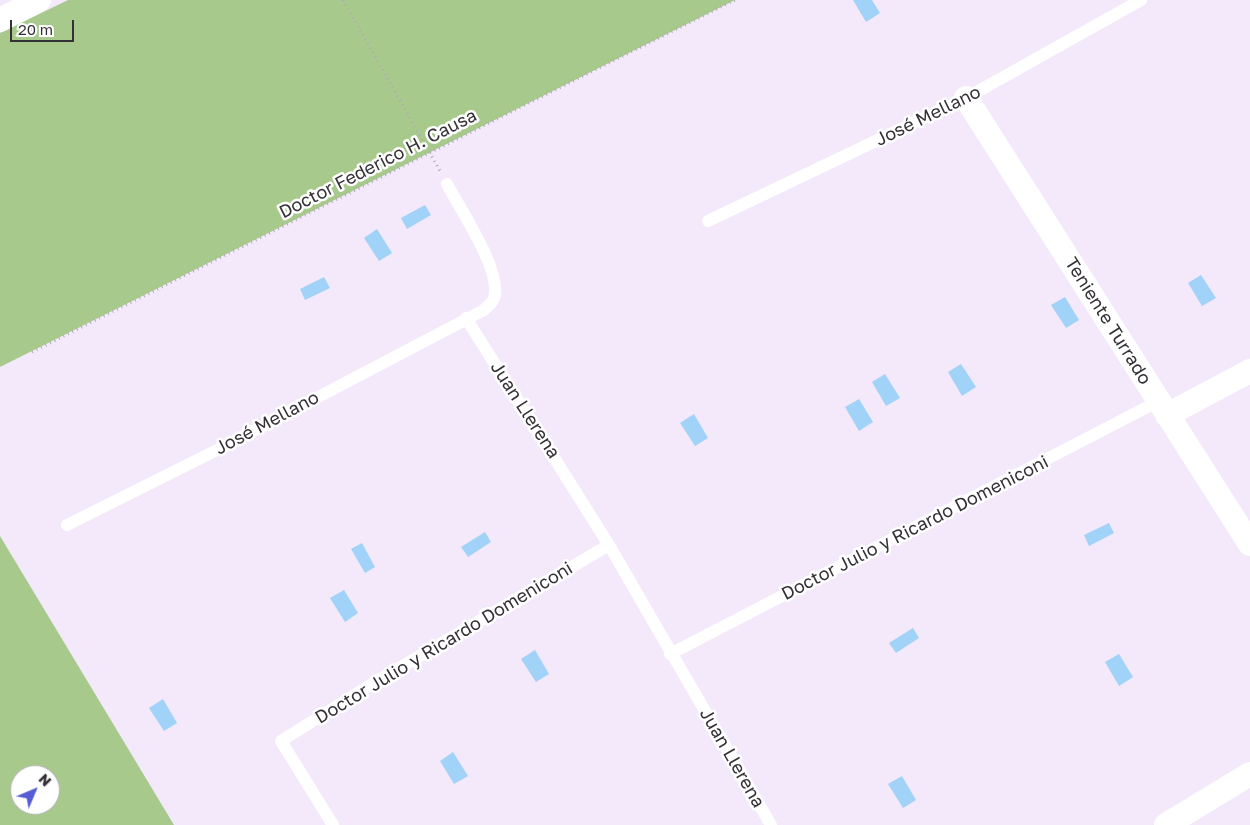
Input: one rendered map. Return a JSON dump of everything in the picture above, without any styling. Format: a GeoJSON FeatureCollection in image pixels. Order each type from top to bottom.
{"type":"FeatureCollection","features":[{"type":"Feature","properties":{"kind":"street"},"geometry":{"type":"LineString","coordinates":[[0,20],[39,0]]}},
{"type":"Feature","properties":{"kind":"street","name":"Teniente Turrado"},"geometry":{"type":"LineString","coordinates":[[966,98],[1250,544]]}},
{"type":"Feature","properties":{"kind":"street","name":"Doctor Julio y Ricardo Domeniconi"},"geometry":{"type":"LineString","coordinates":[[1163,408],[1250,371]]}},
{"type":"Feature","properties":{"kind":"street"},"geometry":{"type":"LineString","coordinates":[[1166,825],[1195,818],[1250,774]]}},
{"type":"Feature","properties":{"kind":"lane","name":"José Mellano"},"geometry":{"type":"LineString","coordinates":[[708,221],[966,98],[1141,0]]}},
{"type":"Feature","properties":{"kind":"lane"},"geometry":{"type":"LineString","coordinates":[[447,184],[492,266],[496,284],[494,300],[484,310],[466,318]]}},
{"type":"Feature","properties":{"kind":"lane","name":"José Mellano"},"geometry":{"type":"LineString","coordinates":[[66,525],[225,446],[466,318]]}},
{"type":"Feature","properties":{"kind":"lane","name":"Juan Llerena"},"geometry":{"type":"LineString","coordinates":[[466,318],[608,545],[771,825]]}},
{"type":"Feature","properties":{"kind":"lane","name":"Doctor Julio y Ricardo Domeniconi"},"geometry":{"type":"LineString","coordinates":[[670,654],[1163,408]]}},
{"type":"Feature","properties":{"kind":"lane","name":"Doctor Julio y Ricardo Domeniconi"},"geometry":{"type":"LineString","coordinates":[[332,825],[281,741],[372,684],[608,545]]}},
{"type":"Feature","properties":{"kind":"path"},"geometry":{"type":"LineString","coordinates":[[343,0],[447,184]]}},
{"type":"Feature","properties":{"kind":"path","name":"Doctor Federico H. Causa"},"geometry":{"type":"LineString","coordinates":[[32,352],[735,0]]}},
{"type":"Feature","properties":{"kind":"green space"},"geometry":{"type":"Polygon","coordinates":[[[68,0],[735,0],[0,367],[0,33],[68,0]]]}},
{"type":"Feature","properties":{"kind":"green space"},"geometry":{"type":"Polygon","coordinates":[[[0,536],[174,825],[0,825],[0,536]]]}},
{"type":"Feature","properties":{"kind":"water"},"geometry":{"type":"Polygon","coordinates":[[[853,0],[872,0],[880,13],[866,22],[853,0]]]}},
{"type":"Feature","properties":{"kind":"water"},"geometry":{"type":"Polygon","coordinates":[[[425,205],[431,215],[407,229],[401,218],[425,205]]]}},
{"type":"Feature","properties":{"kind":"water"},"geometry":{"type":"Polygon","coordinates":[[[377,229],[392,253],[379,261],[364,238],[377,229]]]}},
{"type":"Feature","properties":{"kind":"water"},"geometry":{"type":"Polygon","coordinates":[[[1201,275],[1216,298],[1202,306],[1188,283],[1201,275]]]}},
{"type":"Feature","properties":{"kind":"water"},"geometry":{"type":"Polygon","coordinates":[[[324,277],[330,288],[305,300],[300,289],[324,277]]]}},
{"type":"Feature","properties":{"kind":"water"},"geometry":{"type":"Polygon","coordinates":[[[1065,297],[1079,320],[1066,328],[1051,305],[1065,297]]]}},
{"type":"Feature","properties":{"kind":"water"},"geometry":{"type":"Polygon","coordinates":[[[961,364],[976,387],[962,396],[948,372],[961,364]]]}},
{"type":"Feature","properties":{"kind":"water"},"geometry":{"type":"Polygon","coordinates":[[[885,374],[900,398],[886,406],[872,382],[885,374]]]}},
{"type":"Feature","properties":{"kind":"water"},"geometry":{"type":"Polygon","coordinates":[[[859,399],[873,422],[859,431],[845,407],[859,399]]]}},
{"type":"Feature","properties":{"kind":"water"},"geometry":{"type":"Polygon","coordinates":[[[694,414],[708,438],[695,446],[680,423],[694,414]]]}},
{"type":"Feature","properties":{"kind":"water"},"geometry":{"type":"Polygon","coordinates":[[[1109,523],[1114,533],[1089,546],[1084,535],[1109,523]]]}},
{"type":"Feature","properties":{"kind":"water"},"geometry":{"type":"Polygon","coordinates":[[[485,532],[491,542],[468,557],[461,547],[485,532]]]}},
{"type":"Feature","properties":{"kind":"water"},"geometry":{"type":"Polygon","coordinates":[[[362,543],[375,567],[365,573],[351,549],[362,543]]]}},
{"type":"Feature","properties":{"kind":"water"},"geometry":{"type":"Polygon","coordinates":[[[344,590],[358,613],[345,622],[330,598],[344,590]]]}},
{"type":"Feature","properties":{"kind":"water"},"geometry":{"type":"Polygon","coordinates":[[[913,628],[919,638],[896,653],[889,643],[913,628]]]}},
{"type":"Feature","properties":{"kind":"water"},"geometry":{"type":"Polygon","coordinates":[[[535,650],[549,674],[536,682],[521,659],[535,650]]]}},
{"type":"Feature","properties":{"kind":"water"},"geometry":{"type":"Polygon","coordinates":[[[1119,654],[1133,677],[1119,686],[1105,662],[1119,654]]]}},
{"type":"Feature","properties":{"kind":"water"},"geometry":{"type":"Polygon","coordinates":[[[163,699],[177,723],[164,731],[149,708],[163,699]]]}},
{"type":"Feature","properties":{"kind":"water"},"geometry":{"type":"Polygon","coordinates":[[[453,752],[468,776],[454,784],[440,761],[453,752]]]}},
{"type":"Feature","properties":{"kind":"water"},"geometry":{"type":"Polygon","coordinates":[[[902,776],[916,800],[903,808],[888,784],[902,776]]]}}]}
